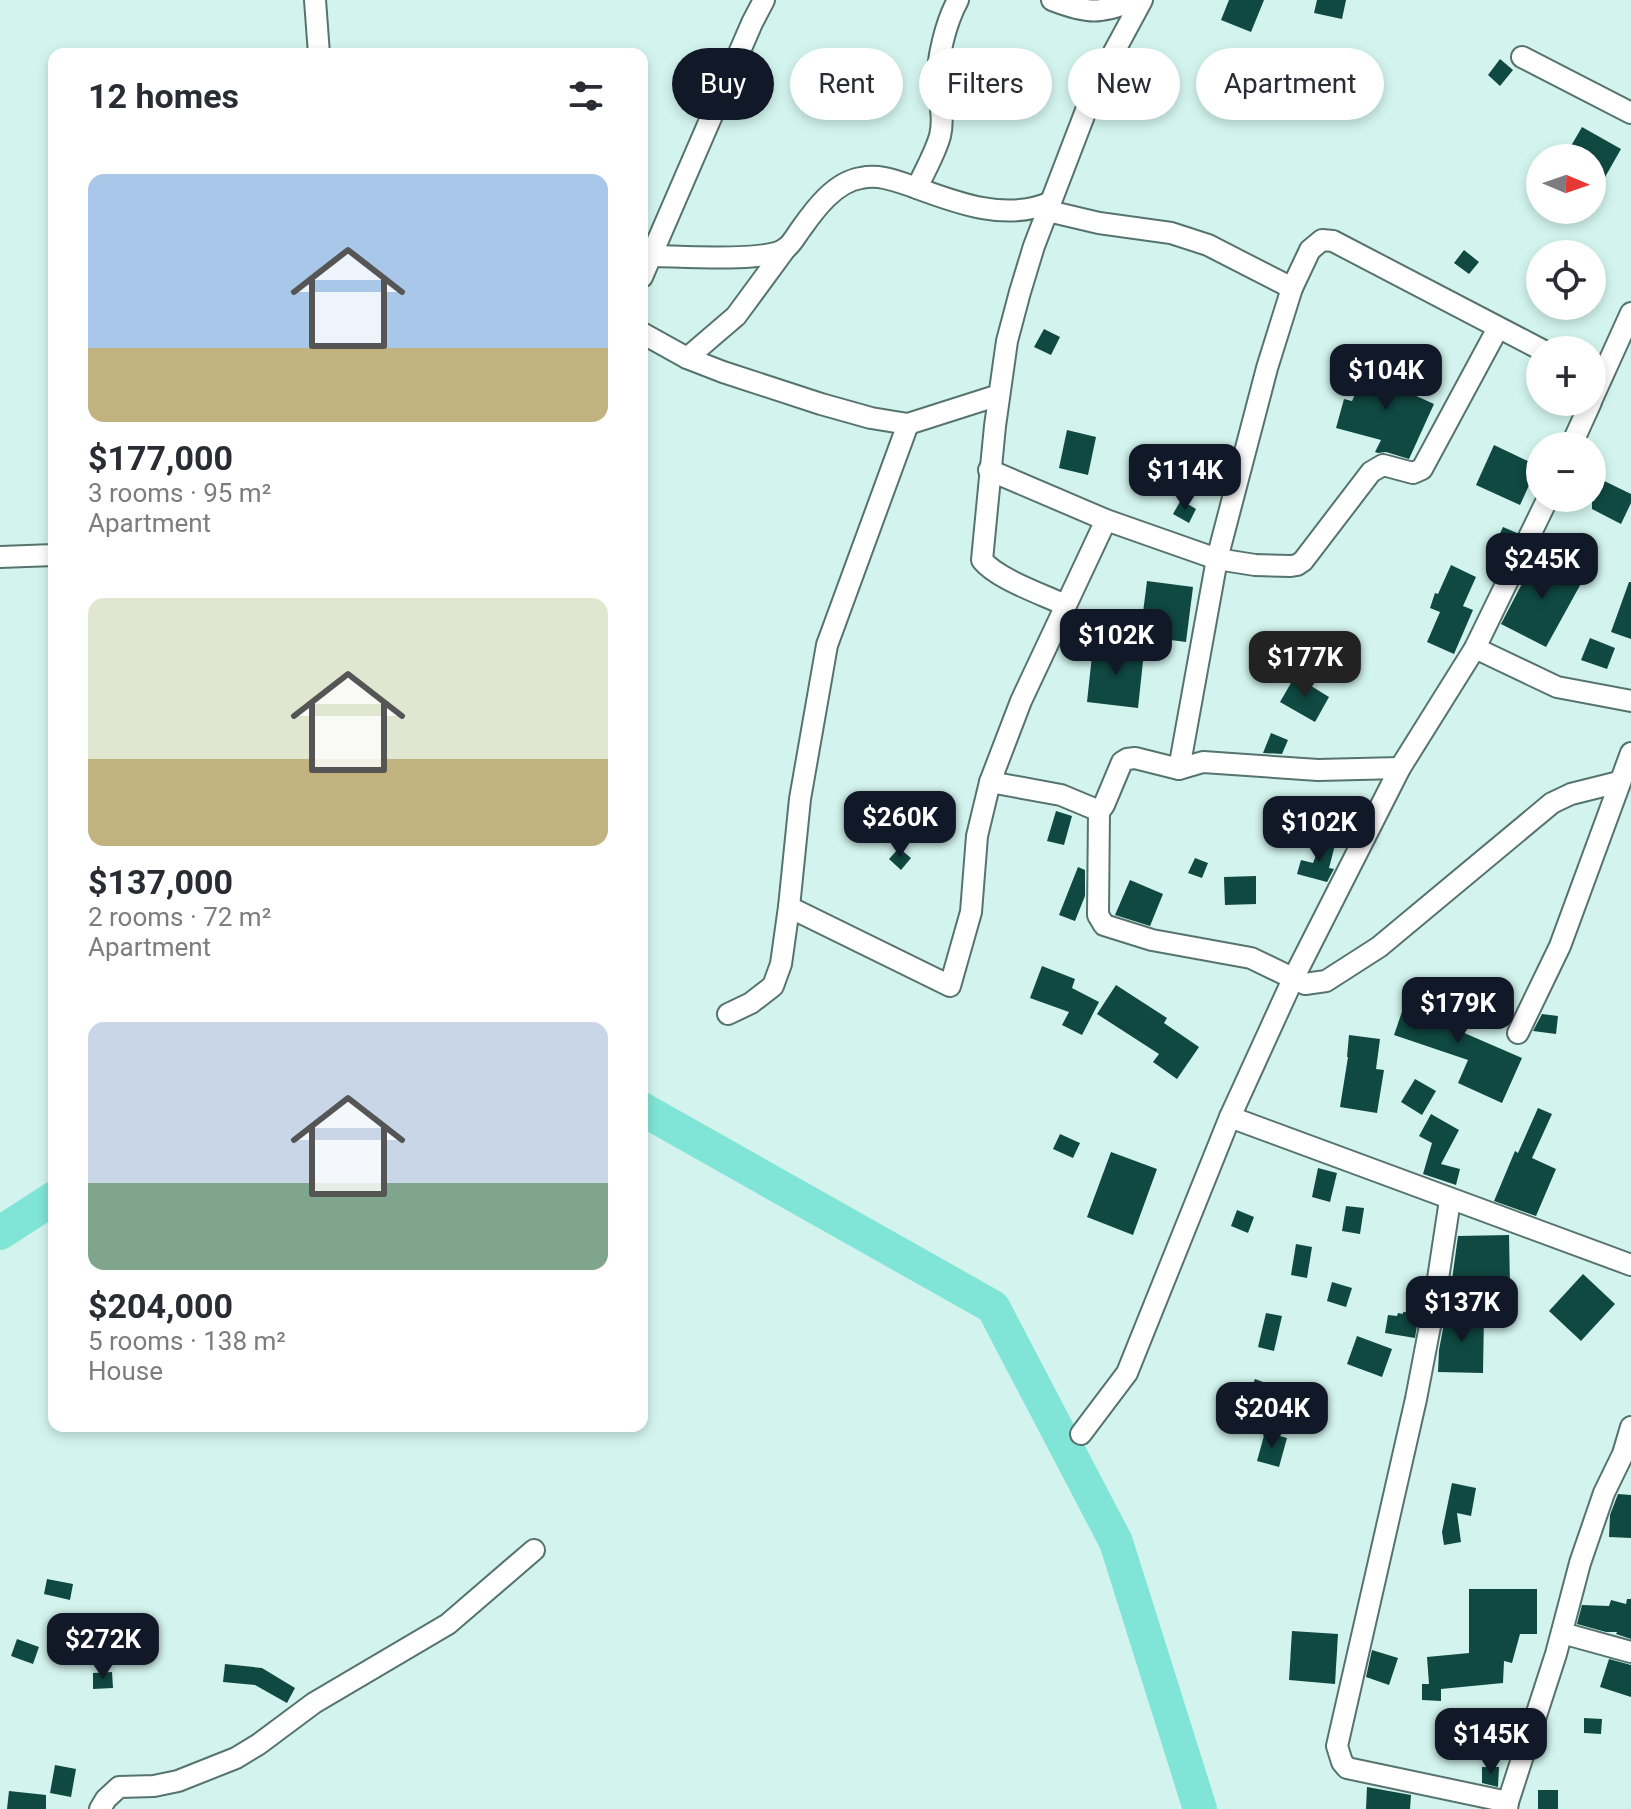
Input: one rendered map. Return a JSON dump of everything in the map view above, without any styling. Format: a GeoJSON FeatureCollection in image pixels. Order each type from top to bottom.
{"type":"FeatureCollection","features":[{"type":"Feature","properties":{"kind":"street"},"geometry":{"type":"LineString","coordinates":[[315,0],[319,48]]}},
{"type":"Feature","properties":{"kind":"street"},"geometry":{"type":"LineString","coordinates":[[648,264],[764,0]]}},
{"type":"Feature","properties":{"kind":"street"},"geometry":{"type":"LineString","coordinates":[[917,188],[940,135],[940,56],[958,0]]}},
{"type":"Feature","properties":{"kind":"street"},"geometry":{"type":"LineString","coordinates":[[1052,0],[1093,12],[1139,0]]}},
{"type":"Feature","properties":{"kind":"street"},"geometry":{"type":"LineString","coordinates":[[1065,605],[991,569],[982,560],[989,470],[1011,323],[1034,246],[1095,87],[1139,0]]}},
{"type":"Feature","properties":{"kind":"street"},"geometry":{"type":"LineString","coordinates":[[1522,57],[1631,113]]}},
{"type":"Feature","properties":{"kind":"street"},"geometry":{"type":"LineString","coordinates":[[687,358],[736,316],[825,199],[857,178],[888,178],[948,199],[1002,211],[1050,206],[1099,223],[1171,233],[1208,245],[1292,288]]}},
{"type":"Feature","properties":{"kind":"street"},"geometry":{"type":"LineString","coordinates":[[1179,769],[1217,559],[1267,368],[1292,288],[1310,250],[1322,240],[1333,241],[1526,342]]}},
{"type":"Feature","properties":{"kind":"street"},"geometry":{"type":"LineString","coordinates":[[652,256],[760,256],[786,248]]}},
{"type":"Feature","properties":{"kind":"street"},"geometry":{"type":"LineString","coordinates":[[1606,359],[1631,313]]}},
{"type":"Feature","properties":{"kind":"street"},"geometry":{"type":"LineString","coordinates":[[989,470],[1106,520],[1217,559],[1255,565],[1300,564],[1371,472],[1383,465],[1413,473],[1422,469],[1498,328]]}},
{"type":"Feature","properties":{"kind":"street"},"geometry":{"type":"LineString","coordinates":[[648,336],[687,358],[871,418],[908,424],[999,395]]}},
{"type":"Feature","properties":{"kind":"street"},"geometry":{"type":"LineString","coordinates":[[728,1014],[751,1003],[773,986],[781,964],[800,799],[827,645],[908,424]]}},
{"type":"Feature","properties":{"kind":"street"},"geometry":{"type":"LineString","coordinates":[[1081,1434],[1127,1373],[1230,1117],[1293,979],[1400,768],[1475,648],[1541,512]]}},
{"type":"Feature","properties":{"kind":"street"},"geometry":{"type":"LineString","coordinates":[[789,907],[950,986],[971,912],[977,836],[990,782],[1021,701],[1106,520]]}},
{"type":"Feature","properties":{"kind":"street"},"geometry":{"type":"LineString","coordinates":[[0,557],[48,555]]}},
{"type":"Feature","properties":{"kind":"street"},"geometry":{"type":"LineString","coordinates":[[1475,648],[1557,687],[1631,701]]}},
{"type":"Feature","properties":{"kind":"street"},"geometry":{"type":"LineString","coordinates":[[1518,1033],[1560,946],[1631,753]]}},
{"type":"Feature","properties":{"kind":"street"},"geometry":{"type":"LineString","coordinates":[[1400,768],[1318,770],[1203,762],[1179,769],[1135,758],[1127,759],[1122,762],[1099,810],[1098,915],[1101,923],[1152,940],[1251,958],[1305,984],[1326,981],[1379,947],[1552,803],[1585,789],[1619,782]]}},
{"type":"Feature","properties":{"kind":"street"},"geometry":{"type":"LineString","coordinates":[[990,782],[1061,795],[1099,810]]}},
{"type":"Feature","properties":{"kind":"street"},"geometry":{"type":"LineString","coordinates":[[1230,1117],[1631,1265]]}},
{"type":"Feature","properties":{"kind":"street"},"geometry":{"type":"LineString","coordinates":[[1450,1200],[1416,1399],[1337,1746],[1347,1768],[1507,1806],[1562,1633],[1580,1563],[1604,1493],[1627,1454],[1631,1427]]}},
{"type":"Feature","properties":{"kind":"street"},"geometry":{"type":"LineString","coordinates":[[100,1809],[119,1787],[154,1786],[178,1781],[249,1750],[314,1703],[448,1624],[534,1550]]}},
{"type":"Feature","properties":{"kind":"street"},"geometry":{"type":"LineString","coordinates":[[1562,1633],[1631,1652]]}},
{"type":"Feature","properties":{"kind":"building"},"geometry":{"type":"Polygon","coordinates":[[[1229,0],[1264,0],[1251,32],[1221,20],[1229,0]]]}},
{"type":"Feature","properties":{"kind":"building"},"geometry":{"type":"Polygon","coordinates":[[[1317,0],[1346,0],[1342,19],[1314,13],[1317,0]]]}},
{"type":"Feature","properties":{"kind":"building"},"geometry":{"type":"Polygon","coordinates":[[[1500,59],[1513,70],[1500,86],[1488,75],[1500,59]]]}},
{"type":"Feature","properties":{"kind":"building"},"geometry":{"type":"Polygon","coordinates":[[[1582,127],[1621,149],[1606,175],[1606,144],[1572,144],[1582,127]]]}},
{"type":"Feature","properties":{"kind":"building"},"geometry":{"type":"Polygon","coordinates":[[[1464,250],[1479,262],[1469,274],[1454,263],[1464,250]]]}},
{"type":"Feature","properties":{"kind":"building"},"geometry":{"type":"Polygon","coordinates":[[[1044,329],[1060,337],[1051,355],[1034,347],[1044,329]]]}},
{"type":"Feature","properties":{"kind":"building"},"geometry":{"type":"Polygon","coordinates":[[[1370,362],[1408,379],[1403,390],[1434,404],[1409,459],[1375,452],[1381,440],[1336,428],[1344,399],[1352,401],[1370,362]]]}},
{"type":"Feature","properties":{"kind":"building"},"geometry":{"type":"Polygon","coordinates":[[[1067,430],[1096,437],[1088,475],[1059,468],[1067,430]]]}},
{"type":"Feature","properties":{"kind":"building"},"geometry":{"type":"Polygon","coordinates":[[[1494,445],[1526,460],[1526,492],[1520,505],[1476,485],[1494,445]]]}},
{"type":"Feature","properties":{"kind":"building"},"geometry":{"type":"Polygon","coordinates":[[[1606,482],[1631,494],[1631,503],[1621,524],[1598,512],[1606,512],[1606,482]]]}},
{"type":"Feature","properties":{"kind":"building"},"geometry":{"type":"Polygon","coordinates":[[[1181,500],[1196,509],[1189,523],[1173,514],[1181,500]]]}},
{"type":"Feature","properties":{"kind":"building"},"geometry":{"type":"Polygon","coordinates":[[[1503,527],[1517,533],[1509,548],[1496,542],[1503,527]]]}},
{"type":"Feature","properties":{"kind":"building"},"geometry":{"type":"Polygon","coordinates":[[[1537,555],[1583,580],[1546,647],[1501,624],[1537,555]]]}},
{"type":"Feature","properties":{"kind":"building"},"geometry":{"type":"Polygon","coordinates":[[[1451,565],[1476,577],[1463,606],[1473,610],[1454,654],[1427,642],[1440,612],[1430,608],[1451,565]]]}},
{"type":"Feature","properties":{"kind":"building"},"geometry":{"type":"Polygon","coordinates":[[[1147,581],[1193,587],[1186,642],[1140,636],[1147,581]]]}},
{"type":"Feature","properties":{"kind":"building"},"geometry":{"type":"Polygon","coordinates":[[[1631,582],[1631,639],[1611,632],[1631,582]]]}},
{"type":"Feature","properties":{"kind":"building"},"geometry":{"type":"Polygon","coordinates":[[[1590,638],[1615,648],[1607,669],[1581,660],[1590,638]]]}},
{"type":"Feature","properties":{"kind":"building"},"geometry":{"type":"Polygon","coordinates":[[[1093,646],[1144,652],[1138,708],[1087,702],[1093,646]]]}},
{"type":"Feature","properties":{"kind":"building"},"geometry":{"type":"Polygon","coordinates":[[[1295,676],[1329,697],[1315,722],[1280,702],[1295,676]]]}},
{"type":"Feature","properties":{"kind":"building"},"geometry":{"type":"Polygon","coordinates":[[[1271,733],[1288,740],[1282,754],[1263,753],[1271,733]]]}},
{"type":"Feature","properties":{"kind":"building"},"geometry":{"type":"Polygon","coordinates":[[[1056,811],[1072,816],[1064,845],[1047,841],[1056,811]]]}},
{"type":"Feature","properties":{"kind":"building"},"geometry":{"type":"Polygon","coordinates":[[[1322,840],[1335,845],[1329,868],[1334,869],[1327,882],[1297,874],[1301,860],[1313,863],[1322,840]]]}},
{"type":"Feature","properties":{"kind":"building"},"geometry":{"type":"Polygon","coordinates":[[[899,848],[911,858],[901,870],[889,859],[899,848]]]}},
{"type":"Feature","properties":{"kind":"building"},"geometry":{"type":"Polygon","coordinates":[[[1195,858],[1208,863],[1202,878],[1188,873],[1195,858]]]}},
{"type":"Feature","properties":{"kind":"building"},"geometry":{"type":"Polygon","coordinates":[[[1078,867],[1085,870],[1085,896],[1075,921],[1059,915],[1078,867]]]}},
{"type":"Feature","properties":{"kind":"building"},"geometry":{"type":"Polygon","coordinates":[[[1256,876],[1256,904],[1225,905],[1224,877],[1256,876]]]}},
{"type":"Feature","properties":{"kind":"building"},"geometry":{"type":"Polygon","coordinates":[[[1130,880],[1163,894],[1150,926],[1115,915],[1130,880]]]}},
{"type":"Feature","properties":{"kind":"building"},"geometry":{"type":"Polygon","coordinates":[[[1042,966],[1075,979],[1072,988],[1099,1002],[1082,1035],[1062,1025],[1069,1012],[1030,998],[1042,966]]]}},
{"type":"Feature","properties":{"kind":"building"},"geometry":{"type":"Polygon","coordinates":[[[1423,979],[1444,988],[1432,1019],[1522,1058],[1502,1103],[1458,1083],[1468,1060],[1394,1035],[1405,1003],[1412,1006],[1423,979]]]}},
{"type":"Feature","properties":{"kind":"building"},"geometry":{"type":"Polygon","coordinates":[[[1116,985],[1167,1018],[1164,1023],[1199,1047],[1177,1079],[1153,1062],[1159,1054],[1097,1014],[1116,985]]]}},
{"type":"Feature","properties":{"kind":"building"},"geometry":{"type":"Polygon","coordinates":[[[1478,992],[1498,1004],[1486,1026],[1461,1023],[1478,992]]]}},
{"type":"Feature","properties":{"kind":"building"},"geometry":{"type":"Polygon","coordinates":[[[1542,1014],[1558,1016],[1556,1034],[1533,1031],[1542,1014]]]}},
{"type":"Feature","properties":{"kind":"building"},"geometry":{"type":"Polygon","coordinates":[[[1349,1035],[1380,1039],[1376,1069],[1384,1070],[1377,1113],[1340,1107],[1349,1035]]]}},
{"type":"Feature","properties":{"kind":"building"},"geometry":{"type":"Polygon","coordinates":[[[1415,1079],[1436,1091],[1422,1115],[1401,1102],[1415,1079]]]}},
{"type":"Feature","properties":{"kind":"building"},"geometry":{"type":"Polygon","coordinates":[[[1538,1108],[1552,1114],[1532,1158],[1556,1169],[1536,1216],[1494,1201],[1515,1151],[1518,1153],[1538,1108]]]}},
{"type":"Feature","properties":{"kind":"building"},"geometry":{"type":"Polygon","coordinates":[[[1431,1114],[1459,1130],[1441,1164],[1460,1169],[1456,1185],[1423,1174],[1432,1143],[1419,1136],[1431,1114]]]}},
{"type":"Feature","properties":{"kind":"building"},"geometry":{"type":"Polygon","coordinates":[[[1060,1134],[1080,1143],[1073,1158],[1053,1149],[1060,1134]]]}},
{"type":"Feature","properties":{"kind":"building"},"geometry":{"type":"Polygon","coordinates":[[[1111,1152],[1157,1169],[1133,1235],[1087,1217],[1111,1152]]]}},
{"type":"Feature","properties":{"kind":"building"},"geometry":{"type":"Polygon","coordinates":[[[1318,1168],[1337,1173],[1330,1202],[1312,1197],[1318,1168]]]}},
{"type":"Feature","properties":{"kind":"building"},"geometry":{"type":"Polygon","coordinates":[[[1346,1206],[1364,1208],[1360,1234],[1342,1231],[1346,1206]]]}},
{"type":"Feature","properties":{"kind":"building"},"geometry":{"type":"Polygon","coordinates":[[[1237,1210],[1254,1217],[1248,1233],[1231,1226],[1237,1210]]]}},
{"type":"Feature","properties":{"kind":"building"},"geometry":{"type":"Polygon","coordinates":[[[1509,1235],[1510,1285],[1451,1287],[1458,1236],[1509,1235]]]}},
{"type":"Feature","properties":{"kind":"building"},"geometry":{"type":"Polygon","coordinates":[[[1296,1244],[1312,1247],[1307,1278],[1291,1275],[1296,1244]]]}},
{"type":"Feature","properties":{"kind":"building"},"geometry":{"type":"Polygon","coordinates":[[[1583,1274],[1615,1304],[1581,1341],[1549,1311],[1583,1274]]]}},
{"type":"Feature","properties":{"kind":"building"},"geometry":{"type":"Polygon","coordinates":[[[1332,1282],[1352,1288],[1346,1307],[1327,1301],[1332,1282]]]}},
{"type":"Feature","properties":{"kind":"building"},"geometry":{"type":"Polygon","coordinates":[[[1403,1312],[1419,1313],[1415,1338],[1385,1333],[1388,1315],[1397,1316],[1403,1312]]]}},
{"type":"Feature","properties":{"kind":"building"},"geometry":{"type":"Polygon","coordinates":[[[1266,1313],[1282,1316],[1274,1351],[1258,1347],[1266,1313]]]}},
{"type":"Feature","properties":{"kind":"building"},"geometry":{"type":"Polygon","coordinates":[[[1446,1313],[1484,1314],[1483,1373],[1438,1372],[1446,1313]]]}},
{"type":"Feature","properties":{"kind":"building"},"geometry":{"type":"Polygon","coordinates":[[[1357,1336],[1392,1349],[1382,1377],[1347,1364],[1357,1336]]]}},
{"type":"Feature","properties":{"kind":"building"},"geometry":{"type":"Polygon","coordinates":[[[1255,1379],[1271,1385],[1260,1412],[1244,1406],[1255,1379]]]}},
{"type":"Feature","properties":{"kind":"building"},"geometry":{"type":"Polygon","coordinates":[[[1265,1432],[1287,1438],[1279,1467],[1257,1461],[1265,1432]]]}},
{"type":"Feature","properties":{"kind":"building"},"geometry":{"type":"Polygon","coordinates":[[[1452,1483],[1476,1488],[1471,1516],[1457,1513],[1461,1542],[1444,1545],[1442,1532],[1452,1483]]]}},
{"type":"Feature","properties":{"kind":"building"},"geometry":{"type":"Polygon","coordinates":[[[1618,1494],[1631,1495],[1631,1538],[1609,1537],[1610,1515],[1618,1494]]]}},
{"type":"Feature","properties":{"kind":"building"},"geometry":{"type":"Polygon","coordinates":[[[47,1579],[73,1584],[70,1600],[44,1594],[47,1579]]]}},
{"type":"Feature","properties":{"kind":"building"},"geometry":{"type":"Polygon","coordinates":[[[1469,1589],[1537,1589],[1537,1634],[1520,1634],[1512,1663],[1504,1661],[1503,1683],[1441,1689],[1441,1701],[1422,1700],[1422,1684],[1429,1684],[1427,1657],[1469,1653],[1469,1589]]]}},
{"type":"Feature","properties":{"kind":"building"},"geometry":{"type":"Polygon","coordinates":[[[1627,1599],[1631,1599],[1631,1639],[1617,1632],[1577,1624],[1582,1605],[1609,1606],[1611,1600],[1626,1604],[1627,1599]]]}},
{"type":"Feature","properties":{"kind":"building"},"geometry":{"type":"Polygon","coordinates":[[[1292,1631],[1338,1634],[1335,1684],[1289,1680],[1292,1631]]]}},
{"type":"Feature","properties":{"kind":"building"},"geometry":{"type":"Polygon","coordinates":[[[17,1639],[39,1647],[33,1664],[11,1656],[17,1639]]]}},
{"type":"Feature","properties":{"kind":"building"},"geometry":{"type":"Polygon","coordinates":[[[1372,1650],[1398,1658],[1389,1685],[1366,1677],[1372,1650]]]}},
{"type":"Feature","properties":{"kind":"building"},"geometry":{"type":"Polygon","coordinates":[[[1609,1659],[1631,1665],[1631,1697],[1600,1687],[1609,1659]]]}},
{"type":"Feature","properties":{"kind":"building"},"geometry":{"type":"Polygon","coordinates":[[[225,1664],[262,1668],[295,1688],[287,1703],[255,1685],[223,1682],[225,1664]]]}},
{"type":"Feature","properties":{"kind":"building"},"geometry":{"type":"Polygon","coordinates":[[[112,1672],[113,1688],[93,1689],[93,1673],[112,1672]]]}},
{"type":"Feature","properties":{"kind":"building"},"geometry":{"type":"Polygon","coordinates":[[[1584,1718],[1602,1719],[1601,1734],[1584,1733],[1584,1718]]]}},
{"type":"Feature","properties":{"kind":"building"},"geometry":{"type":"Polygon","coordinates":[[[55,1765],[76,1769],[71,1797],[50,1793],[55,1765]]]}},
{"type":"Feature","properties":{"kind":"building"},"geometry":{"type":"Polygon","coordinates":[[[1482,1767],[1499,1767],[1498,1787],[1482,1783],[1482,1767]]]}},
{"type":"Feature","properties":{"kind":"building"},"geometry":{"type":"Polygon","coordinates":[[[1367,1787],[1411,1795],[1410,1809],[1366,1809],[1367,1787]]]}},
{"type":"Feature","properties":{"kind":"building"},"geometry":{"type":"Polygon","coordinates":[[[1538,1790],[1558,1790],[1558,1809],[1538,1809],[1538,1790]]]}},
{"type":"Feature","properties":{"kind":"building"},"geometry":{"type":"Polygon","coordinates":[[[9,1791],[46,1795],[46,1809],[7,1809],[9,1791]]]}},
{"type":"Feature","properties":{"kind":"waterway"},"geometry":{"type":"LineString","coordinates":[[648,1112],[993,1307],[1116,1542],[1200,1809]]}},
{"type":"Feature","properties":{"kind":"waterway"},"geometry":{"type":"LineString","coordinates":[[0,1233],[48,1202]]}}]}
